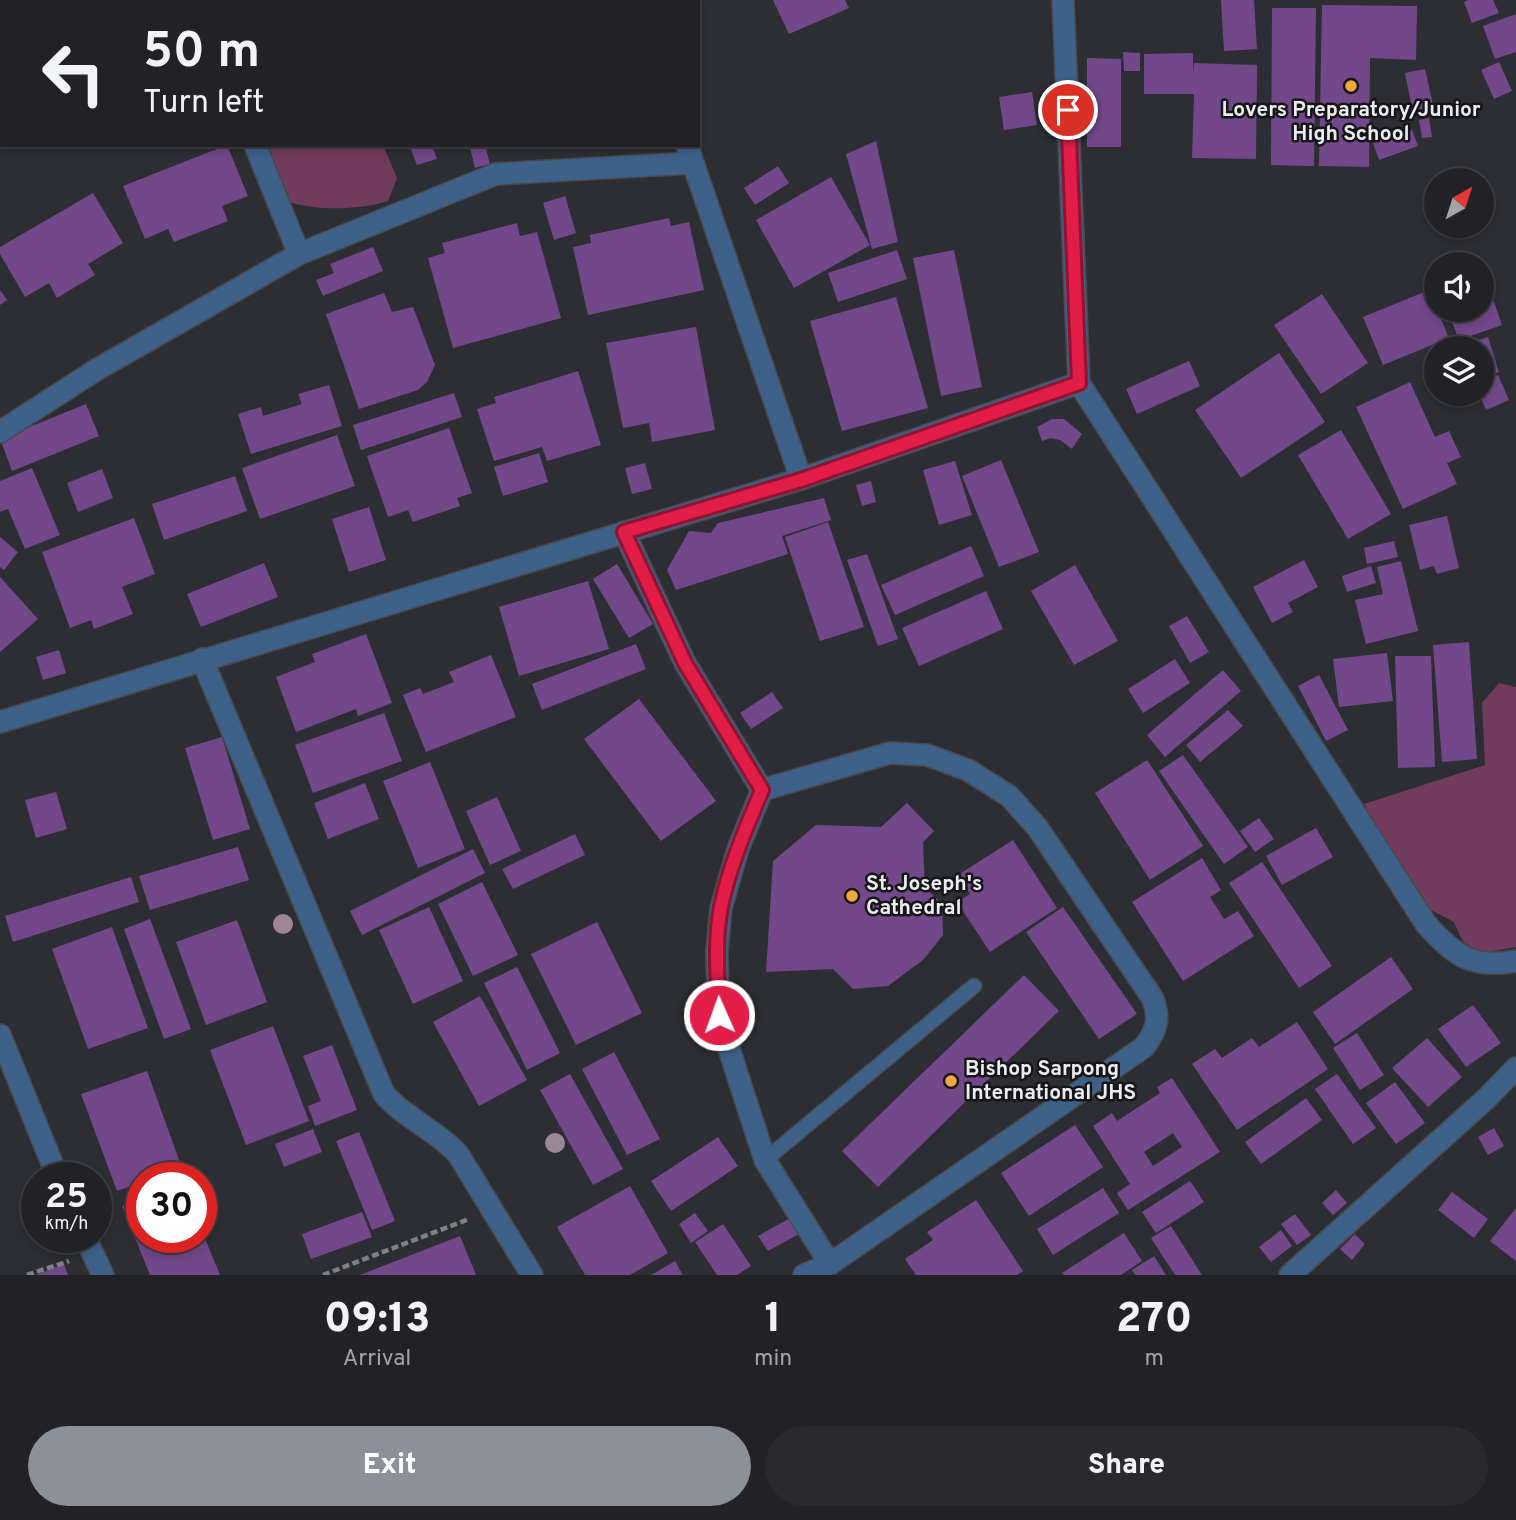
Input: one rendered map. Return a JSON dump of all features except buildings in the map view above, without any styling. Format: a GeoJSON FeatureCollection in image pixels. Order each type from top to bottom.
{"type":"FeatureCollection","features":[{"type":"Feature","properties":{"kind":"street"},"geometry":{"type":"LineString","coordinates":[[1063,0],[1079,383],[1426,924],[1443,943],[1479,965],[1516,961]]}},
{"type":"Feature","properties":{"kind":"street"},"geometry":{"type":"LineString","coordinates":[[256,147],[299,254]]}},
{"type":"Feature","properties":{"kind":"street"},"geometry":{"type":"LineString","coordinates":[[0,432],[96,370],[299,254],[496,174],[689,154],[801,480]]}},
{"type":"Feature","properties":{"kind":"street"},"geometry":{"type":"LineString","coordinates":[[0,722],[801,480],[1079,383]]}},
{"type":"Feature","properties":{"kind":"street"},"geometry":{"type":"LineString","coordinates":[[624,532],[685,663],[762,790]]}},
{"type":"Feature","properties":{"kind":"street"},"geometry":{"type":"LineString","coordinates":[[202,659],[384,1094],[399,1111],[444,1139],[458,1154],[532,1275]]}},
{"type":"Feature","properties":{"kind":"street"},"geometry":{"type":"LineString","coordinates":[[762,790],[890,753],[926,755],[968,770],[1009,796],[1037,827],[1153,999],[1158,1016],[1155,1032],[1144,1047],[830,1264],[804,1275]]}},
{"type":"Feature","properties":{"kind":"street"},"geometry":{"type":"LineString","coordinates":[[762,790],[737,849],[721,908],[717,951],[719,1015],[765,1160],[830,1264]]}},
{"type":"Feature","properties":{"kind":"street"},"geometry":{"type":"LineString","coordinates":[[0,1035],[52,1162]]}},
{"type":"Feature","properties":{"kind":"street"},"geometry":{"type":"LineString","coordinates":[[1290,1275],[1487,1098],[1516,1068]]}},
{"type":"Feature","properties":{"kind":"street"},"geometry":{"type":"LineString","coordinates":[[93,1253],[103,1275]]}},
{"type":"Feature","properties":{"kind":"lane"},"geometry":{"type":"LineString","coordinates":[[765,1160],[974,986]]}},
{"type":"Feature","properties":{"kind":"path"},"geometry":{"type":"LineString","coordinates":[[323,1275],[492,1210]]}},
{"type":"Feature","properties":{"kind":"path"},"geometry":{"type":"LineString","coordinates":[[27,1275],[72,1253]]}},
{"type":"Feature","properties":{"kind":"shaded area"},"geometry":{"type":"Polygon","coordinates":[[[265,147],[384,147],[397,178],[388,201],[376,204],[325,208],[288,202],[265,147]]]}},
{"type":"Feature","properties":{"kind":"shaded area"},"geometry":{"type":"Polygon","coordinates":[[[1499,683],[1516,687],[1516,947],[1482,953],[1463,942],[1454,922],[1425,907],[1385,846],[1364,804],[1485,765],[1482,703],[1499,683]]]}},
{"type":"Feature","properties":{"kind":"place","name":"Lovers Preparatory/Junior High School"},"geometry":{"type":"Point","coordinates":[1351,86]}},
{"type":"Feature","properties":{"kind":"place","name":"St. Joseph's Cathedral"},"geometry":{"type":"Point","coordinates":[852,896]}},
{"type":"Feature","properties":{"kind":"place","name":"Bishop Sarpong International JHS"},"geometry":{"type":"Point","coordinates":[951,1081]}},
{"type":"Feature","properties":{"kind":"route"},"geometry":{"type":"LineString","coordinates":[[719,1015],[717,951],[721,908],[737,849],[762,790],[685,663],[624,532],[724,500],[801,480],[1079,383],[1068,110]]}}]}
